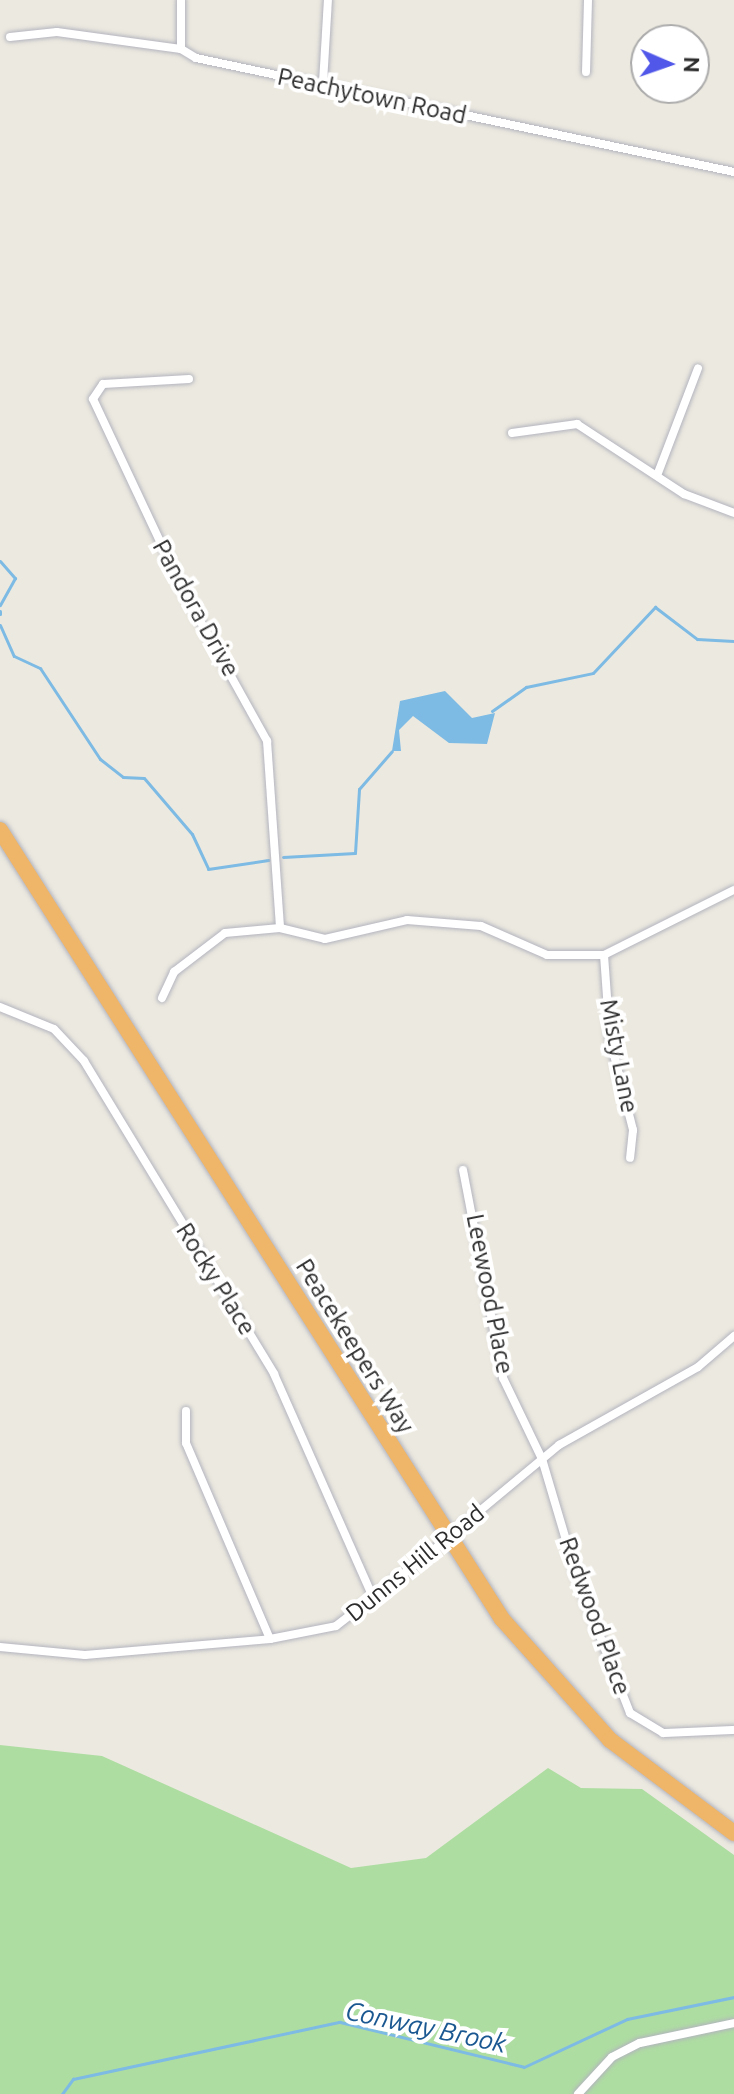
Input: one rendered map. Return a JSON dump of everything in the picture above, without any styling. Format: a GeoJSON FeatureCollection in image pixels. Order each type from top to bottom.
{"type":"FeatureCollection","features":[{"type":"Feature","properties":{"kind":"highway","name":"Peacekeepers Way"},"geometry":{"type":"LineString","coordinates":[[0,830],[502,1619],[610,1740],[734,1833]]}},
{"type":"Feature","properties":{"kind":"street"},"geometry":{"type":"LineString","coordinates":[[181,0],[181,49]]}},
{"type":"Feature","properties":{"kind":"street"},"geometry":{"type":"LineString","coordinates":[[323,83],[328,0]]}},
{"type":"Feature","properties":{"kind":"street"},"geometry":{"type":"LineString","coordinates":[[586,72],[588,0]]}},
{"type":"Feature","properties":{"kind":"street","name":"Peachytown Road"},"geometry":{"type":"LineString","coordinates":[[10,37],[57,32],[181,49],[734,172]]}},
{"type":"Feature","properties":{"kind":"street"},"geometry":{"type":"LineString","coordinates":[[658,473],[698,368]]}},
{"type":"Feature","properties":{"kind":"street","name":"Pandora Drive"},"geometry":{"type":"LineString","coordinates":[[189,379],[103,384],[93,396],[176,576],[267,741],[280,928]]}},
{"type":"Feature","properties":{"kind":"street"},"geometry":{"type":"LineString","coordinates":[[512,433],[577,424],[658,473],[700,503],[734,513]]}},
{"type":"Feature","properties":{"kind":"street"},"geometry":{"type":"LineString","coordinates":[[162,998],[174,972],[225,933],[280,928],[325,939],[407,920],[481,926],[547,955],[604,955],[734,890]]}},
{"type":"Feature","properties":{"kind":"street","name":"Misty Lane"},"geometry":{"type":"LineString","coordinates":[[604,955],[610,1039],[633,1130],[630,1158]]}},
{"type":"Feature","properties":{"kind":"street","name":"Rocky Place"},"geometry":{"type":"LineString","coordinates":[[0,1007],[54,1029],[84,1061],[274,1374],[374,1600]]}},
{"type":"Feature","properties":{"kind":"street","name":"Leewood Place"},"geometry":{"type":"LineString","coordinates":[[463,1170],[503,1378],[542,1459]]}},
{"type":"Feature","properties":{"kind":"street","name":"Dunns Hill Road"},"geometry":{"type":"LineString","coordinates":[[0,1647],[79,1655],[270,1639],[336,1626],[374,1600],[542,1459],[698,1367],[734,1336]]}},
{"type":"Feature","properties":{"kind":"street"},"geometry":{"type":"LineString","coordinates":[[186,1411],[186,1443],[270,1639]]}},
{"type":"Feature","properties":{"kind":"street","name":"Redwood Place"},"geometry":{"type":"LineString","coordinates":[[542,1459],[577,1577],[630,1713],[663,1733],[734,1730]]}},
{"type":"Feature","properties":{"kind":"street"},"geometry":{"type":"LineString","coordinates":[[578,2094],[612,2057],[640,2043],[734,2023]]}},
{"type":"Feature","properties":{"kind":"green space"},"geometry":{"type":"Polygon","coordinates":[[[0,1745],[102,1756],[351,1868],[426,1858],[548,1768],[581,1788],[642,1789],[734,1855],[734,2094],[0,2094],[0,1745]]]}},
{"type":"Feature","properties":{"kind":"water"},"geometry":{"type":"Polygon","coordinates":[[[445,691],[472,718],[495,713],[487,744],[449,743],[413,716],[399,730],[401,751],[392,751],[400,701],[445,691]]]}},
{"type":"Feature","properties":{"kind":"waterway"},"geometry":{"type":"LineString","coordinates":[[0,561],[15,578],[0,605]]}},
{"type":"Feature","properties":{"kind":"waterway"},"geometry":{"type":"LineString","coordinates":[[492,711],[526,687],[593,673],[655,607],[697,639],[734,641]]}},
{"type":"Feature","properties":{"kind":"waterway"},"geometry":{"type":"LineString","coordinates":[[0,625],[14,656],[40,668],[100,759],[123,777],[144,778],[192,834],[208,869],[268,860]]}},
{"type":"Feature","properties":{"kind":"waterway"},"geometry":{"type":"LineString","coordinates":[[283,857],[355,853],[359,789],[392,751]]}},
{"type":"Feature","properties":{"kind":"waterway","name":"Conway Brook"},"geometry":{"type":"LineString","coordinates":[[62,2094],[73,2079],[340,2022],[524,2067],[627,2019],[734,1997]]}}]}
